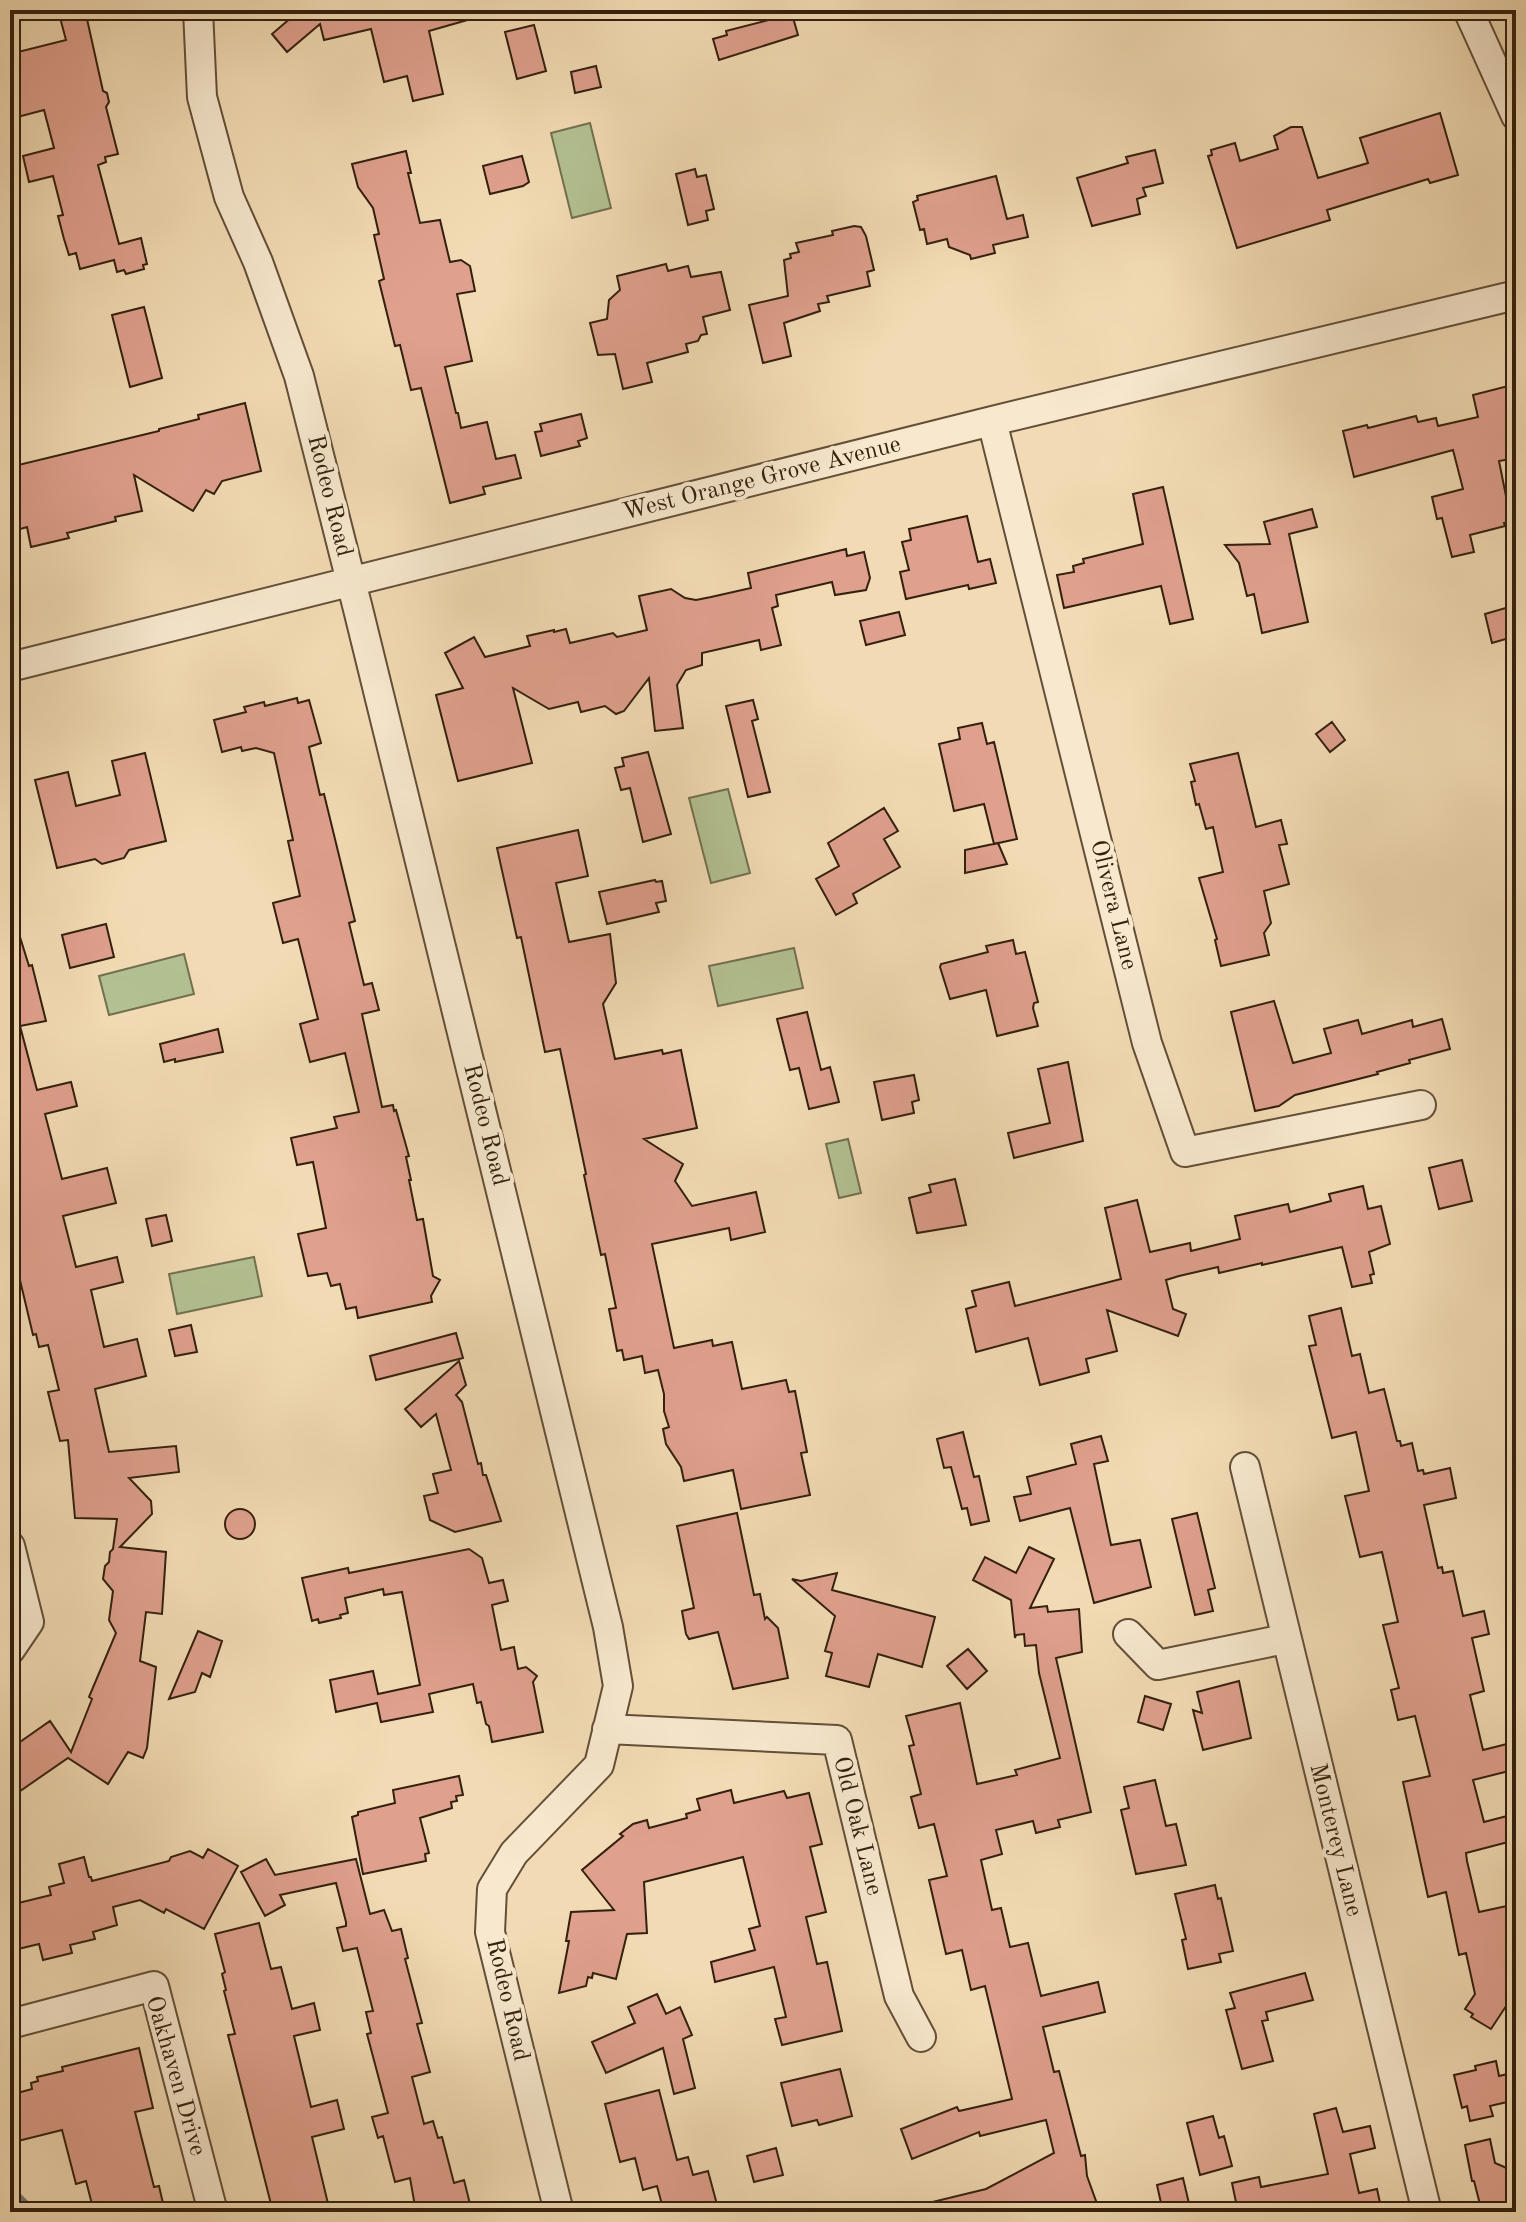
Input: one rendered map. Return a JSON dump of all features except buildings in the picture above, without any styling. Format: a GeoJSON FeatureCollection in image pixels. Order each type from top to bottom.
{"type":"FeatureCollection","features":[{"type":"Feature","properties":{"kind":"street","name":"Rodeo Road"},"geometry":{"type":"LineString","coordinates":[[198,10],[202,97],[229,197],[258,262],[299,376],[608,1627],[618,1686],[599,1765],[514,1853],[492,1889],[490,1932],[559,2212]]}},
{"type":"Feature","properties":{"kind":"street"},"geometry":{"type":"LineString","coordinates":[[1468,10],[1516,116]]}},
{"type":"Feature","properties":{"kind":"street","name":"West Orange Grove Avenue"},"geometry":{"type":"LineString","coordinates":[[10,667],[992,421],[1516,295]]}},
{"type":"Feature","properties":{"kind":"street","name":"Olivera Lane"},"geometry":{"type":"LineString","coordinates":[[992,421],[1147,1043],[1185,1152],[1421,1105]]}},
{"type":"Feature","properties":{"kind":"street","name":"Monterey Lane"},"geometry":{"type":"LineString","coordinates":[[1245,1467],[1427,2212]]}},
{"type":"Feature","properties":{"kind":"street"},"geometry":{"type":"LineString","coordinates":[[10,1546],[29,1622],[10,1650]]}},
{"type":"Feature","properties":{"kind":"street"},"geometry":{"type":"LineString","coordinates":[[1128,1634],[1158,1665],[1285,1639]]}},
{"type":"Feature","properties":{"kind":"street","name":"Old Oak Lane"},"geometry":{"type":"LineString","coordinates":[[607,1729],[837,1740],[899,1996],[921,2037]]}},
{"type":"Feature","properties":{"kind":"street","name":"Oakhaven Drive"},"geometry":{"type":"LineString","coordinates":[[10,2024],[154,1986],[213,2212]]}},
{"type":"Feature","properties":{"kind":"green space"},"geometry":{"type":"Polygon","coordinates":[[[590,123],[611,208],[572,218],[551,133],[590,123]]]}},
{"type":"Feature","properties":{"kind":"green space"},"geometry":{"type":"Polygon","coordinates":[[[728,789],[750,873],[711,883],[689,798],[728,789]]]}},
{"type":"Feature","properties":{"kind":"green space"},"geometry":{"type":"Polygon","coordinates":[[[794,948],[803,988],[718,1006],[709,966],[794,948]]]}},
{"type":"Feature","properties":{"kind":"green space"},"geometry":{"type":"Polygon","coordinates":[[[184,954],[194,994],[109,1015],[99,976],[184,954]]]}},
{"type":"Feature","properties":{"kind":"green space"},"geometry":{"type":"Polygon","coordinates":[[[848,1139],[861,1193],[839,1198],[826,1144],[848,1139]]]}},
{"type":"Feature","properties":{"kind":"green space"},"geometry":{"type":"Polygon","coordinates":[[[254,1257],[262,1296],[177,1314],[169,1274],[254,1257]]]}},
{"type":"Feature","properties":{"kind":"waterway"},"geometry":{"type":"LineString","coordinates":[[10,2188],[34,2212]]}}]}
